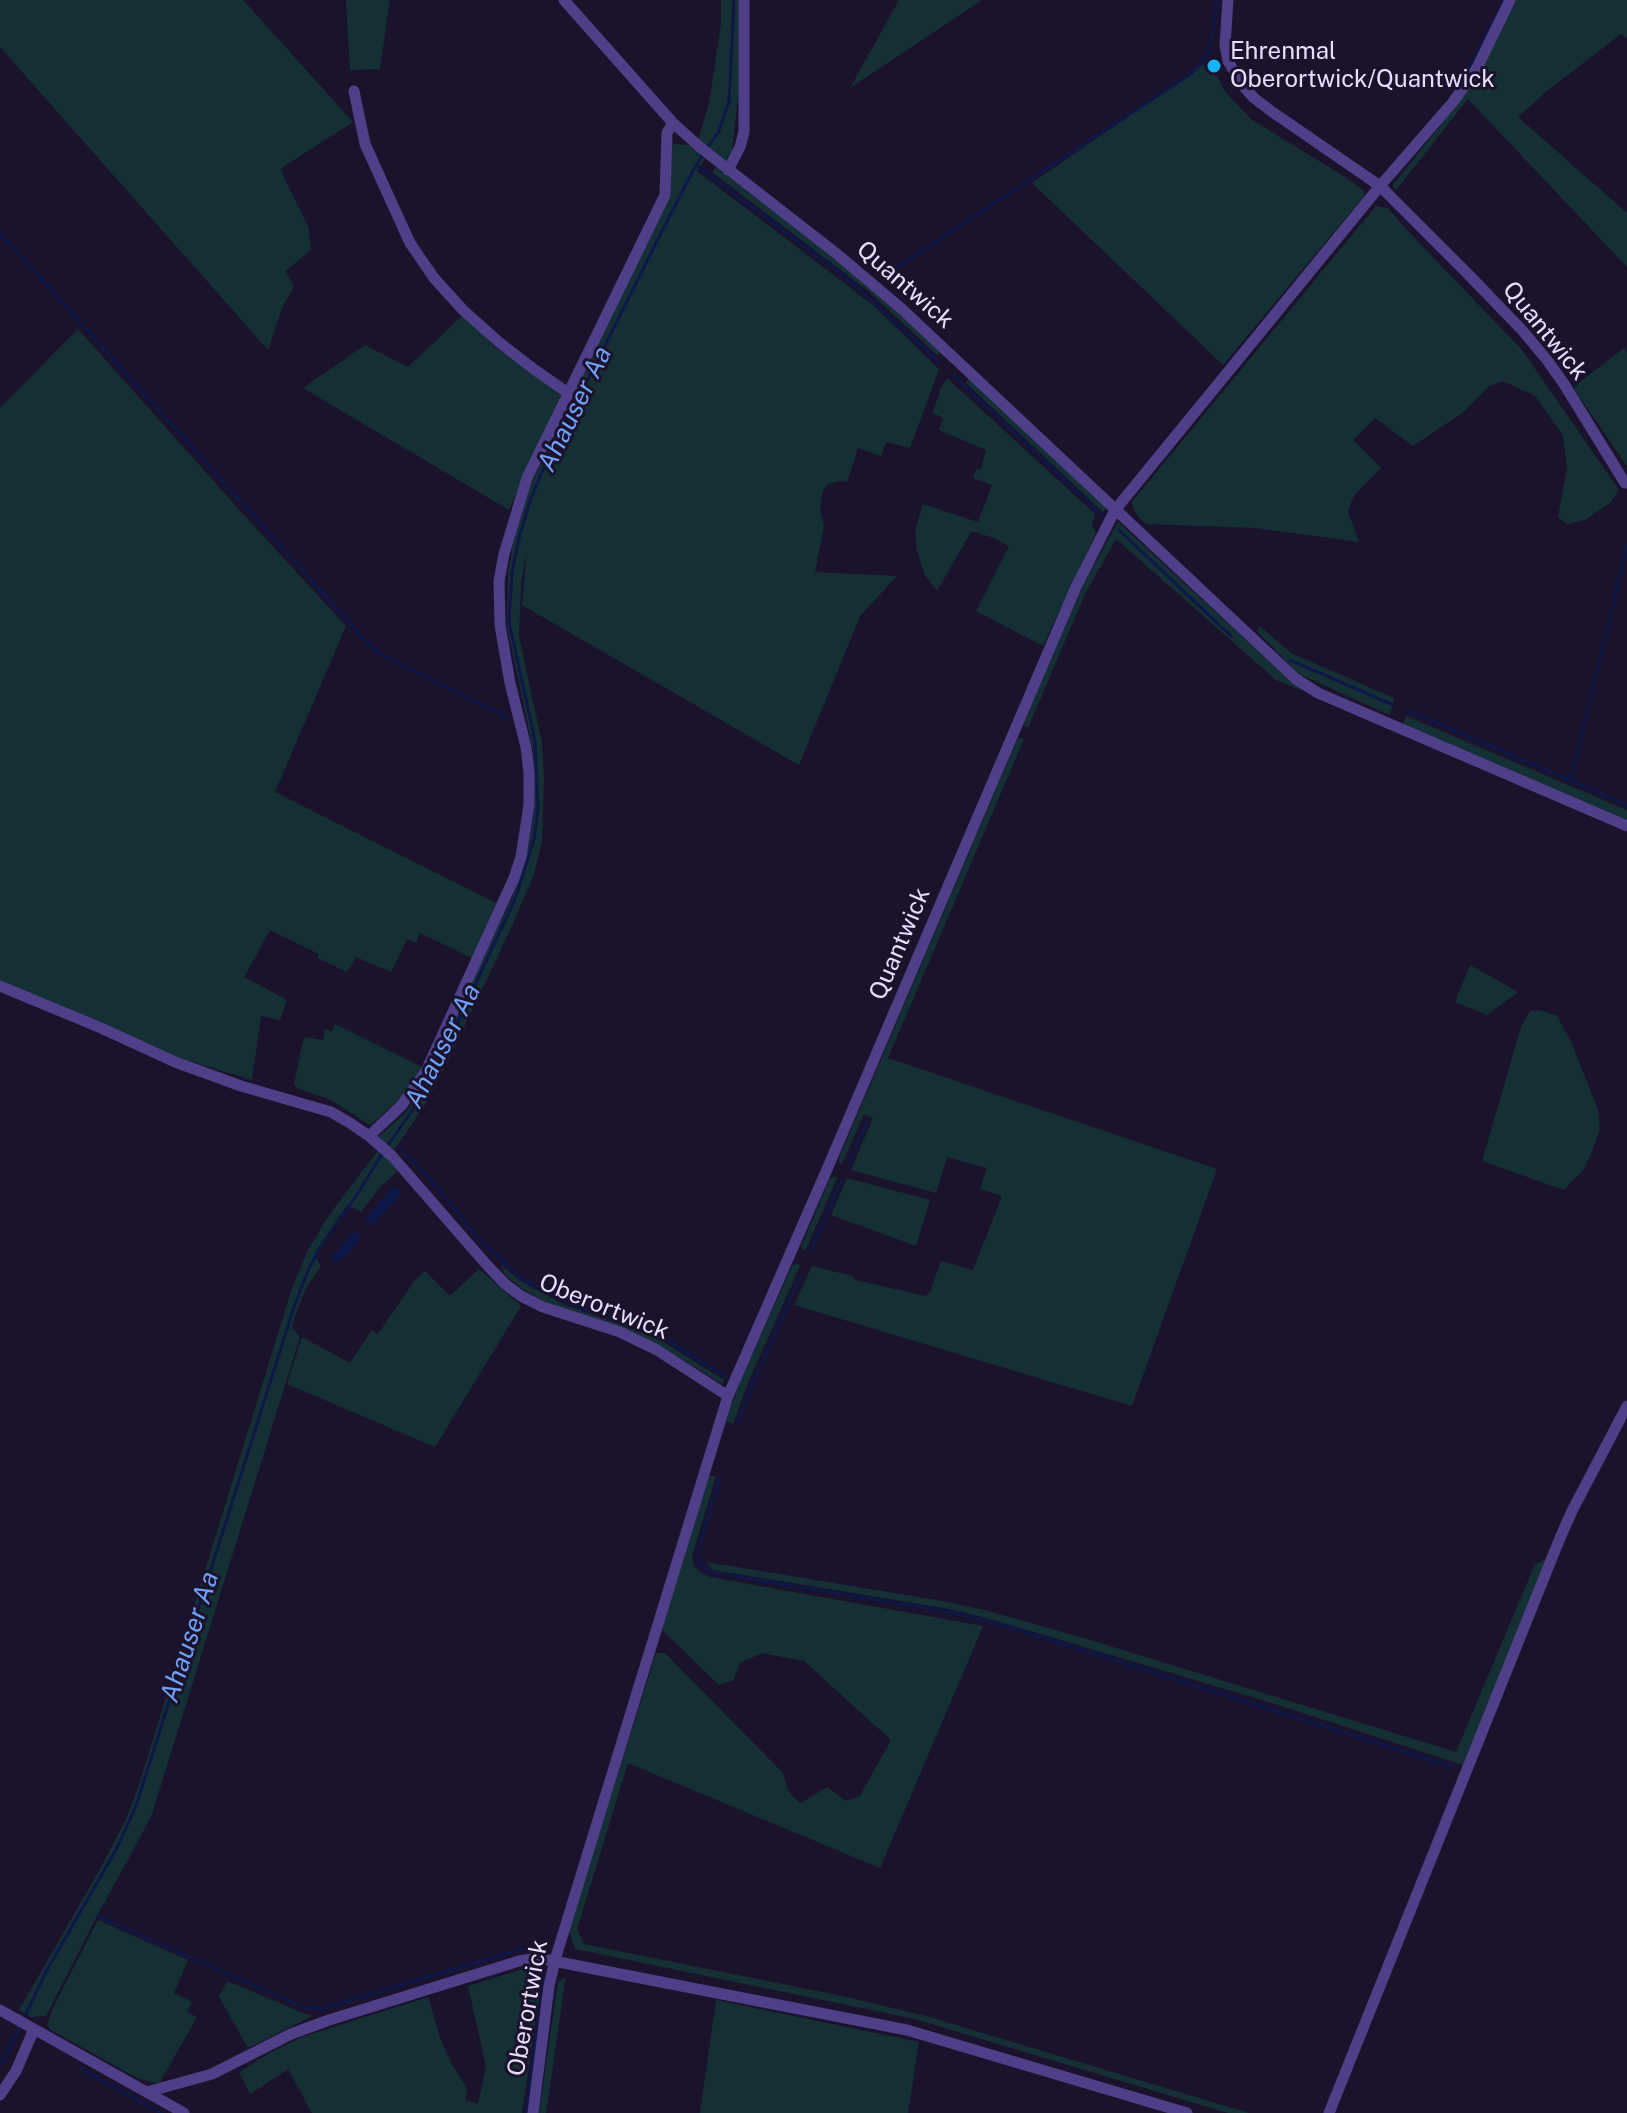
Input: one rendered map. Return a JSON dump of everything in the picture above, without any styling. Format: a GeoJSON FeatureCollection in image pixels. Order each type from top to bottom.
{"type":"FeatureCollection","features":[{"type":"Feature","properties":{"kind":"street","name":"Quantwick"},"geometry":{"type":"LineString","coordinates":[[564,0],[673,123],[705,152],[880,290],[1296,679],[1318,693],[1627,826]]}},
{"type":"Feature","properties":{"kind":"street"},"geometry":{"type":"LineString","coordinates":[[728,170],[744,132],[744,0]]}},
{"type":"Feature","properties":{"kind":"street","name":"Quantwick"},"geometry":{"type":"LineString","coordinates":[[1228,0],[1225,46],[1228,61],[1243,86],[1271,111],[1380,186],[1466,272],[1539,350],[1564,384],[1625,483]]}},
{"type":"Feature","properties":{"kind":"street","name":"Quantwick"},"geometry":{"type":"LineString","coordinates":[[728,1396],[1076,587],[1115,510],[1380,186],[1453,102],[1469,80],[1510,0]]}},
{"type":"Feature","properties":{"kind":"street"},"geometry":{"type":"LineString","coordinates":[[354,91],[370,157],[410,243],[434,278],[463,310],[500,343],[568,393]]}},
{"type":"Feature","properties":{"kind":"street"},"geometry":{"type":"LineString","coordinates":[[369,1136],[401,1106],[426,1071],[521,857],[529,805],[529,773],[503,649],[498,603],[504,554],[527,478],[665,195],[667,133],[673,123]]}},
{"type":"Feature","properties":{"kind":"street","name":"Oberortwick"},"geometry":{"type":"LineString","coordinates":[[0,986],[196,1071],[331,1112],[369,1136],[392,1156],[486,1264],[521,1296],[543,1307],[620,1332],[657,1350],[728,1396],[555,1960],[533,2113]]}},
{"type":"Feature","properties":{"kind":"street"},"geometry":{"type":"LineString","coordinates":[[1329,2113],[1560,1538],[1627,1406]]}},
{"type":"Feature","properties":{"kind":"street"},"geometry":{"type":"LineString","coordinates":[[147,2092],[212,2074],[280,2039],[329,2020],[519,1961],[538,1958],[907,2030],[1187,2113]]}},
{"type":"Feature","properties":{"kind":"street"},"geometry":{"type":"LineString","coordinates":[[0,2010],[184,2113]]}},
{"type":"Feature","properties":{"kind":"street"},"geometry":{"type":"LineString","coordinates":[[0,2095],[16,2071],[31,2027]]}},
{"type":"Feature","properties":{"kind":"green space"},"geometry":{"type":"Polygon","coordinates":[[[0,0],[243,0],[353,122],[280,169],[309,228],[311,250],[285,271],[294,286],[282,308],[268,350],[0,47],[0,0]]]}},
{"type":"Feature","properties":{"kind":"green space"},"geometry":{"type":"Polygon","coordinates":[[[346,0],[390,0],[380,69],[350,70],[346,0]]]}},
{"type":"Feature","properties":{"kind":"green space"},"geometry":{"type":"Polygon","coordinates":[[[721,0],[738,0],[739,88],[732,150],[724,163],[698,141],[709,103],[721,24],[721,0]]]}},
{"type":"Feature","properties":{"kind":"green space"},"geometry":{"type":"Polygon","coordinates":[[[899,0],[982,0],[850,88],[899,0]]]}},
{"type":"Feature","properties":{"kind":"green space"},"geometry":{"type":"Polygon","coordinates":[[[1514,0],[1627,0],[1627,38],[1621,34],[1518,117],[1627,213],[1627,267],[1468,99],[1396,190],[1392,186],[1460,101],[1514,0]]]}},
{"type":"Feature","properties":{"kind":"green space"},"geometry":{"type":"Polygon","coordinates":[[[1203,65],[1216,73],[1225,92],[1251,119],[1364,191],[1364,196],[1223,365],[1032,183],[1203,65]]]}},
{"type":"Feature","properties":{"kind":"green space"},"geometry":{"type":"Polygon","coordinates":[[[672,144],[690,145],[705,159],[697,171],[874,306],[939,369],[910,448],[886,442],[881,456],[858,448],[847,482],[827,485],[822,493],[820,508],[824,526],[815,572],[897,576],[860,616],[799,765],[522,605],[527,550],[521,583],[519,637],[542,743],[542,842],[534,874],[512,926],[447,1063],[425,1105],[392,1153],[376,1139],[405,1113],[421,1090],[513,896],[529,845],[535,806],[533,749],[507,627],[508,574],[514,538],[531,484],[570,405],[579,409],[580,400],[570,395],[667,195],[672,144]]]}},
{"type":"Feature","properties":{"kind":"green space"},"geometry":{"type":"Polygon","coordinates":[[[716,167],[850,269],[943,352],[937,355],[867,290],[712,172],[716,167]]]}},
{"type":"Feature","properties":{"kind":"green space"},"geometry":{"type":"Polygon","coordinates":[[[1376,206],[1388,208],[1522,350],[1619,490],[1610,503],[1585,520],[1567,524],[1558,517],[1567,469],[1563,435],[1535,396],[1503,381],[1489,386],[1465,411],[1413,446],[1375,418],[1353,440],[1381,468],[1353,497],[1348,512],[1359,542],[1256,528],[1146,524],[1131,503],[1376,206]]]}},
{"type":"Feature","properties":{"kind":"green space"},"geometry":{"type":"Polygon","coordinates":[[[463,315],[496,348],[561,394],[509,510],[303,388],[365,345],[408,367],[463,315]]]}},
{"type":"Feature","properties":{"kind":"green space"},"geometry":{"type":"Polygon","coordinates":[[[78,329],[346,626],[275,792],[496,903],[472,958],[420,933],[416,943],[407,939],[391,972],[356,957],[347,972],[270,930],[244,977],[287,1000],[280,1020],[261,1016],[252,1080],[172,1056],[0,983],[0,408],[78,329]]]}},
{"type":"Feature","properties":{"kind":"green space"},"geometry":{"type":"Polygon","coordinates":[[[1624,348],[1627,353],[1627,466],[1574,389],[1624,348]]]}},
{"type":"Feature","properties":{"kind":"green space"},"geometry":{"type":"Polygon","coordinates":[[[947,378],[1095,514],[1092,525],[1096,533],[1043,646],[976,611],[1009,546],[971,532],[937,591],[925,575],[917,551],[915,531],[923,504],[978,522],[992,485],[973,478],[976,469],[981,470],[986,450],[939,430],[943,418],[933,413],[947,378]]]}},
{"type":"Feature","properties":{"kind":"green space"},"geometry":{"type":"Polygon","coordinates":[[[969,378],[1107,508],[1103,512],[966,383],[969,378]]]}},
{"type":"Feature","properties":{"kind":"green space"},"geometry":{"type":"Polygon","coordinates":[[[1118,522],[1304,691],[1276,680],[1116,539],[1085,594],[1028,728],[1023,725],[1084,583],[1118,522]]]}},
{"type":"Feature","properties":{"kind":"green space"},"geometry":{"type":"Polygon","coordinates":[[[1260,626],[1291,653],[1394,698],[1390,715],[1299,674],[1257,631],[1260,626]]]}},
{"type":"Feature","properties":{"kind":"green space"},"geometry":{"type":"Polygon","coordinates":[[[1406,716],[1627,810],[1627,820],[1403,724],[1406,716]]]}},
{"type":"Feature","properties":{"kind":"green space"},"geometry":{"type":"Polygon","coordinates":[[[1018,738],[1024,739],[888,1058],[1217,1169],[1132,1406],[794,1305],[812,1266],[852,1276],[855,1280],[926,1296],[941,1261],[973,1270],[1002,1196],[980,1189],[987,1168],[947,1157],[936,1193],[851,1170],[873,1118],[864,1114],[842,1164],[839,1158],[1018,738]]]}},
{"type":"Feature","properties":{"kind":"green space"},"geometry":{"type":"Polygon","coordinates":[[[1470,965],[1518,992],[1487,1015],[1455,1002],[1470,965]]]}},
{"type":"Feature","properties":{"kind":"green space"},"geometry":{"type":"Polygon","coordinates":[[[1539,1010],[1557,1016],[1572,1044],[1598,1110],[1600,1128],[1592,1152],[1583,1170],[1564,1190],[1482,1161],[1521,1027],[1530,1011],[1539,1010]]]}},
{"type":"Feature","properties":{"kind":"green space"},"geometry":{"type":"Polygon","coordinates":[[[335,1024],[422,1067],[397,1102],[370,1125],[331,1100],[297,1088],[294,1084],[304,1037],[323,1040],[325,1029],[332,1031],[335,1024]]]}},
{"type":"Feature","properties":{"kind":"green space"},"geometry":{"type":"Polygon","coordinates":[[[379,1149],[398,1171],[380,1187],[361,1212],[347,1205],[314,1254],[321,1266],[305,1290],[294,1319],[292,1328],[300,1337],[151,1817],[46,2016],[32,2017],[19,2010],[101,1867],[138,1788],[292,1288],[307,1252],[329,1215],[379,1149]]]}},
{"type":"Feature","properties":{"kind":"green space"},"geometry":{"type":"Polygon","coordinates":[[[838,1176],[805,1251],[801,1247],[830,1178],[838,1176]]]}},
{"type":"Feature","properties":{"kind":"green space"},"geometry":{"type":"Polygon","coordinates":[[[847,1178],[930,1200],[916,1246],[831,1215],[847,1178]]]}},
{"type":"Feature","properties":{"kind":"green space"},"geometry":{"type":"Polygon","coordinates":[[[797,1263],[800,1266],[733,1424],[726,1421],[740,1382],[792,1266],[797,1263]]]}},
{"type":"Feature","properties":{"kind":"green space"},"geometry":{"type":"Polygon","coordinates":[[[502,1266],[522,1282],[565,1305],[665,1343],[724,1380],[723,1383],[664,1348],[550,1304],[505,1275],[502,1266]]]}},
{"type":"Feature","properties":{"kind":"green space"},"geometry":{"type":"Polygon","coordinates":[[[479,1269],[521,1306],[435,1447],[287,1384],[302,1337],[350,1363],[372,1330],[378,1334],[415,1280],[425,1271],[450,1296],[479,1269]]]}},
{"type":"Feature","properties":{"kind":"green space"},"geometry":{"type":"Polygon","coordinates":[[[709,1476],[716,1476],[692,1556],[694,1567],[702,1573],[710,1577],[983,1626],[880,1868],[628,1763],[577,1929],[584,1944],[926,2016],[1249,2113],[1228,2113],[915,2019],[575,1949],[569,1930],[656,1653],[665,1653],[783,1773],[787,1788],[801,1803],[827,1787],[846,1801],[860,1796],[891,1740],[804,1661],[762,1653],[740,1663],[733,1680],[719,1685],[661,1629],[709,1476]]]}},
{"type":"Feature","properties":{"kind":"green space"},"geometry":{"type":"Polygon","coordinates":[[[1547,1559],[1463,1765],[1275,1704],[994,1620],[950,1609],[713,1570],[706,1562],[984,1610],[1456,1752],[1535,1564],[1547,1559]]]}},
{"type":"Feature","properties":{"kind":"green space"},"geometry":{"type":"Polygon","coordinates":[[[98,1920],[188,1960],[174,1993],[192,2002],[187,2012],[197,2017],[159,2084],[137,2078],[47,2025],[98,1920]]]}},
{"type":"Feature","properties":{"kind":"green space"},"geometry":{"type":"Polygon","coordinates":[[[526,1968],[535,1972],[541,1984],[522,2113],[312,2113],[288,2069],[250,2094],[239,2072],[302,2037],[428,1997],[440,2038],[467,2088],[465,2100],[478,2104],[486,2066],[468,1986],[526,1968]]]}},
{"type":"Feature","properties":{"kind":"green space"},"geometry":{"type":"Polygon","coordinates":[[[566,1976],[546,2113],[539,2113],[558,1982],[566,1976]]]}},
{"type":"Feature","properties":{"kind":"green space"},"geometry":{"type":"Polygon","coordinates":[[[227,1981],[312,2016],[248,2048],[219,1997],[227,1981]]]}},
{"type":"Feature","properties":{"kind":"green space"},"geometry":{"type":"Polygon","coordinates":[[[716,2000],[919,2042],[908,2113],[700,2113],[716,2000]]]}},
{"type":"Feature","properties":{"kind":"shaded area"},"geometry":{"type":"Polygon","coordinates":[[[394,1186],[401,1194],[373,1225],[369,1224],[366,1218],[394,1186]]]}},
{"type":"Feature","properties":{"kind":"shaded area"},"geometry":{"type":"Polygon","coordinates":[[[352,1233],[360,1237],[357,1243],[338,1262],[333,1261],[332,1257],[352,1233]]]}},
{"type":"Feature","properties":{"kind":"waterway","name":"Ahauser Aa"},"geometry":{"type":"LineString","coordinates":[[708,147],[718,133],[729,102],[734,0]]}},
{"type":"Feature","properties":{"kind":"waterway"},"geometry":{"type":"LineString","coordinates":[[882,277],[1192,73],[1205,58],[1212,39],[1217,0]]}},
{"type":"Feature","properties":{"kind":"waterway"},"geometry":{"type":"LineString","coordinates":[[1458,83],[1504,0]]}},
{"type":"Feature","properties":{"kind":"waterway","name":"Ahauser Aa"},"geometry":{"type":"LineString","coordinates":[[386,1148],[416,1105],[456,1026],[516,897],[534,839],[538,809],[535,741],[509,622],[512,572],[531,498],[659,237],[704,153]]}},
{"type":"Feature","properties":{"kind":"waterway"},"geometry":{"type":"LineString","coordinates":[[696,165],[849,280],[940,363]]}},
{"type":"Feature","properties":{"kind":"waterway"},"geometry":{"type":"LineString","coordinates":[[0,233],[366,641],[382,655],[509,718]]}},
{"type":"Feature","properties":{"kind":"waterway"},"geometry":{"type":"LineString","coordinates":[[953,375],[1102,515]]}},
{"type":"Feature","properties":{"kind":"waterway"},"geometry":{"type":"LineString","coordinates":[[1119,530],[1231,636]]}},
{"type":"Feature","properties":{"kind":"waterway"},"geometry":{"type":"LineString","coordinates":[[1571,781],[1627,545]]}},
{"type":"Feature","properties":{"kind":"waterway"},"geometry":{"type":"LineString","coordinates":[[1290,660],[1391,704]]}},
{"type":"Feature","properties":{"kind":"waterway"},"geometry":{"type":"LineString","coordinates":[[1407,710],[1627,805]]}},
{"type":"Feature","properties":{"kind":"waterway"},"geometry":{"type":"LineString","coordinates":[[849,1164],[867,1121]]}},
{"type":"Feature","properties":{"kind":"waterway"},"geometry":{"type":"LineString","coordinates":[[400,1148],[433,1182],[477,1237],[520,1277],[554,1297],[664,1338],[726,1377]]}},
{"type":"Feature","properties":{"kind":"waterway","name":"Ahauser Aa"},"geometry":{"type":"LineString","coordinates":[[24,2018],[47,1970],[117,1848],[136,1806],[309,1268],[382,1154]]}},
{"type":"Feature","properties":{"kind":"waterway"},"geometry":{"type":"LineString","coordinates":[[811,1250],[842,1180]]}},
{"type":"Feature","properties":{"kind":"waterway"},"geometry":{"type":"LineString","coordinates":[[738,1424],[800,1277]]}},
{"type":"Feature","properties":{"kind":"waterway"},"geometry":{"type":"LineString","coordinates":[[720,1478],[698,1558],[702,1567],[715,1573],[951,1612],[1009,1627],[1453,1767]]}},
{"type":"Feature","properties":{"kind":"waterway"},"geometry":{"type":"LineString","coordinates":[[97,1916],[305,2008],[320,2009],[525,1948],[544,1948]]}},
{"type":"Feature","properties":{"kind":"waterway"},"geometry":{"type":"LineString","coordinates":[[526,2113],[544,1980],[534,1966]]}},
{"type":"Feature","properties":{"kind":"waterway","name":"Ahauser Aa"},"geometry":{"type":"LineString","coordinates":[[0,2065],[21,2025]]}},
{"type":"Feature","properties":{"kind":"waterway"},"geometry":{"type":"LineString","coordinates":[[81,2069],[161,2113]]}},
{"type":"Feature","properties":{"kind":"place","name":"Ehrenmal Oberortwick/Quantwick"},"geometry":{"type":"Point","coordinates":[1214,66]}}]}
